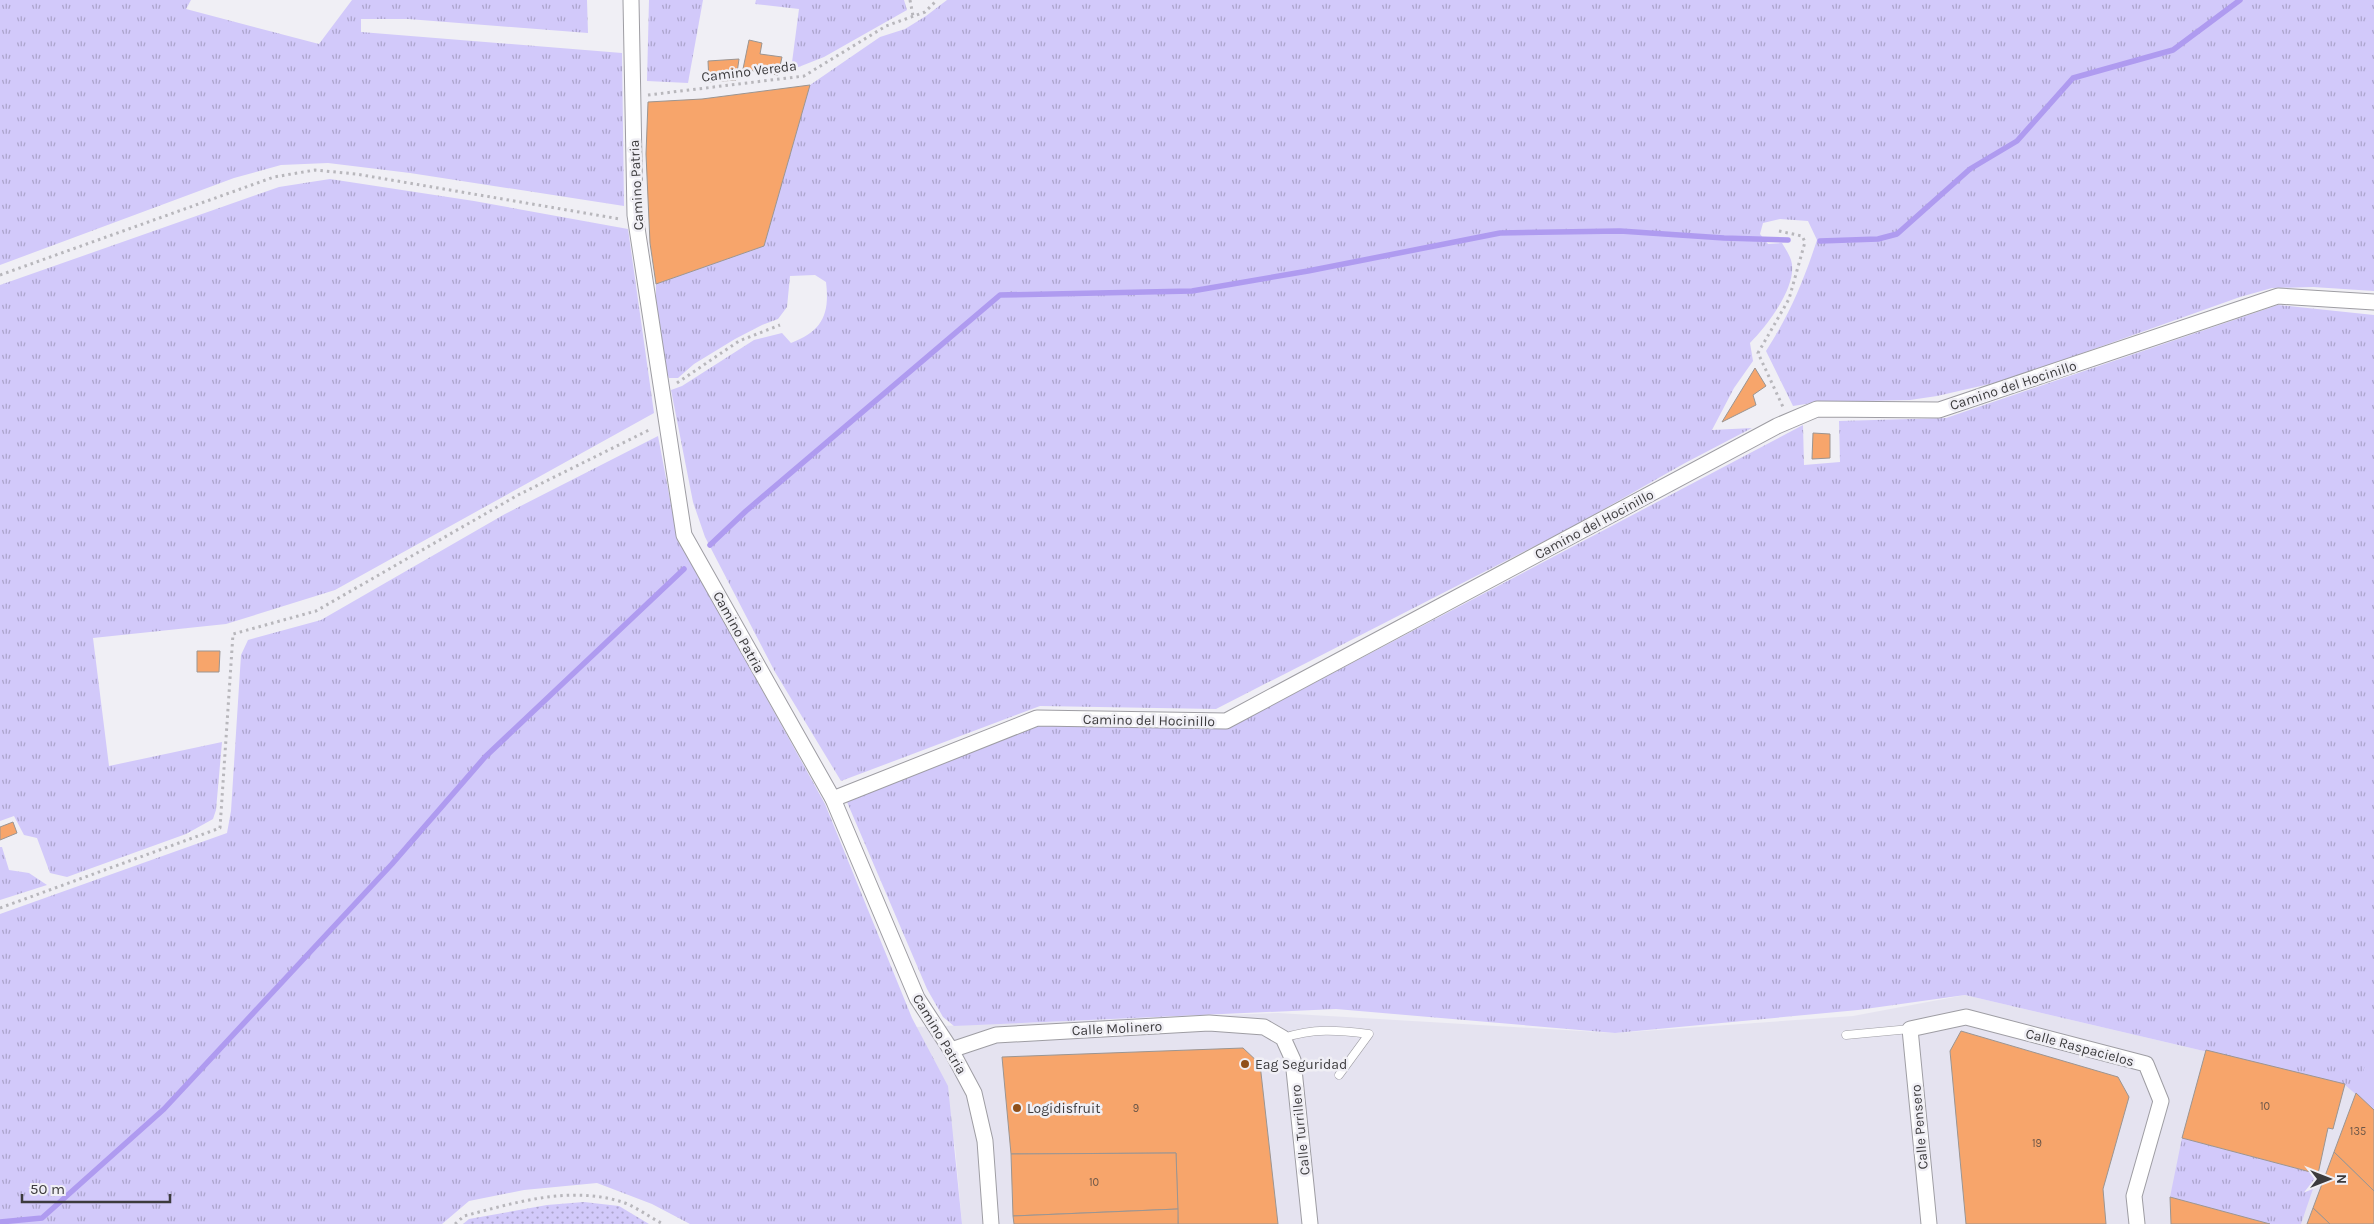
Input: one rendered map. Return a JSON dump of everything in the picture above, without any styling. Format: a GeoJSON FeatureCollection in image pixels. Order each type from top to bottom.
{"type":"FeatureCollection","features":[{"type":"Feature","properties":{"kind":"street","name":"Camino Patria"},"geometry":{"type":"LineString","coordinates":[[631,0],[636,222],[684,534],[833,799],[917,998],[951,1050],[974,1093],[984,1141],[991,1224]]}},
{"type":"Feature","properties":{"kind":"street","name":"Camino del Hocinillo"},"geometry":{"type":"LineString","coordinates":[[833,799],[1037,718],[1226,721],[1789,421],[1818,409],[1939,410],[2278,296],[2374,302]]}},
{"type":"Feature","properties":{"kind":"street","name":"Calle Raspacielos"},"geometry":{"type":"LineString","coordinates":[[1910,1029],[1966,1017],[2146,1064],[2161,1101],[2134,1196],[2137,1224]]}},
{"type":"Feature","properties":{"kind":"street","name":"Calle Molinero"},"geometry":{"type":"LineString","coordinates":[[951,1050],[996,1036],[1209,1023],[1264,1027],[1283,1038]]}},
{"type":"Feature","properties":{"kind":"street","name":"Calle Pensero"},"geometry":{"type":"LineString","coordinates":[[1910,1029],[1928,1224]]}},
{"type":"Feature","properties":{"kind":"street","name":"Calle Turrillero"},"geometry":{"type":"LineString","coordinates":[[1283,1038],[1293,1060],[1310,1224]]}},
{"type":"Feature","properties":{"kind":"lane"},"geometry":{"type":"LineString","coordinates":[[1846,1035],[1910,1029]]}},
{"type":"Feature","properties":{"kind":"lane"},"geometry":{"type":"LineString","coordinates":[[1283,1038],[1305,1031],[1336,1030],[1369,1034],[1339,1075]]}},
{"type":"Feature","properties":{"kind":"path"},"geometry":{"type":"LineString","coordinates":[[910,0],[913,16]]}},
{"type":"Feature","properties":{"kind":"path","name":"Camino Vereda"},"geometry":{"type":"LineString","coordinates":[[633,97],[804,76],[886,26],[926,12],[937,0]]}},
{"type":"Feature","properties":{"kind":"path"},"geometry":{"type":"LineString","coordinates":[[0,275],[274,177],[315,170],[356,174],[636,222]]}},
{"type":"Feature","properties":{"kind":"path"},"geometry":{"type":"LineString","coordinates":[[1779,231],[1802,236],[1805,242],[1789,299],[1758,353],[1789,421]]}},
{"type":"Feature","properties":{"kind":"path"},"geometry":{"type":"LineString","coordinates":[[661,385],[678,382],[739,341],[780,325]]}},
{"type":"Feature","properties":{"kind":"path"},"geometry":{"type":"LineString","coordinates":[[0,908],[220,828],[233,634],[316,612],[518,495],[667,421]]}},
{"type":"Feature","properties":{"kind":"path"},"geometry":{"type":"LineString","coordinates":[[455,1224],[464,1216],[533,1198],[579,1195],[620,1201],[663,1224]]}},
{"type":"Feature","properties":{"kind":"shaded area"},"geometry":{"type":"Polygon","coordinates":[[[1965,995],[2344,1084],[2355,1092],[2374,1039],[2374,1224],[962,1224],[955,1147],[916,1027],[1278,1013],[1615,1033],[1853,1016],[1965,995]]]}},
{"type":"Feature","properties":{"kind":"green space"},"geometry":{"type":"Polygon","coordinates":[[[0,0],[191,0],[186,9],[319,44],[352,0],[587,0],[588,33],[408,19],[361,19],[361,32],[622,53],[624,206],[410,173],[328,163],[281,165],[234,178],[0,265],[0,0]]]}},
{"type":"Feature","properties":{"kind":"green space"},"geometry":{"type":"Polygon","coordinates":[[[649,0],[703,0],[688,83],[647,81],[649,0]]]}},
{"type":"Feature","properties":{"kind":"green space"},"geometry":{"type":"Polygon","coordinates":[[[756,0],[904,0],[907,10],[824,57],[791,70],[799,9],[755,4],[756,0]]]}},
{"type":"Feature","properties":{"kind":"green space"},"geometry":{"type":"Polygon","coordinates":[[[947,0],[2374,0],[2374,291],[2313,287],[2272,288],[2240,297],[2007,380],[1937,396],[1910,400],[1819,402],[1793,406],[1766,351],[1782,325],[1795,297],[1817,240],[1808,221],[1780,219],[1763,223],[1760,234],[1768,244],[1782,243],[1791,260],[1790,281],[1780,305],[1750,343],[1753,361],[1734,388],[1712,430],[1752,428],[1685,463],[1574,526],[1216,709],[1040,706],[841,781],[775,672],[705,537],[693,502],[671,390],[682,386],[754,340],[782,333],[791,343],[810,333],[817,327],[825,313],[827,304],[826,282],[815,275],[790,276],[787,307],[778,319],[735,339],[694,364],[678,378],[669,378],[667,373],[656,301],[656,284],[764,246],[810,85],[880,37],[905,29],[947,0]]]}},
{"type":"Feature","properties":{"kind":"green space"},"geometry":{"type":"Polygon","coordinates":[[[330,179],[474,201],[628,229],[654,413],[335,590],[226,624],[93,638],[109,766],[222,742],[216,810],[213,819],[186,834],[67,877],[50,873],[37,838],[24,835],[14,816],[0,821],[0,285],[279,187],[330,179]]]}},
{"type":"Feature","properties":{"kind":"green space"},"geometry":{"type":"Polygon","coordinates":[[[2278,305],[2374,315],[2374,1110],[2344,1084],[1965,995],[1858,1010],[1615,1033],[1336,1009],[954,1026],[943,1017],[927,989],[847,802],[1039,724],[1227,729],[1803,425],[1804,465],[1840,462],[1839,421],[1946,418],[2278,305]]]}},
{"type":"Feature","properties":{"kind":"green space"},"geometry":{"type":"Polygon","coordinates":[[[658,436],[677,536],[825,804],[912,1018],[948,1086],[962,1224],[690,1224],[652,1204],[597,1183],[524,1190],[469,1201],[442,1224],[0,1224],[0,914],[227,833],[231,811],[241,655],[248,640],[321,620],[505,514],[658,436]]]}},
{"type":"Feature","properties":{"kind":"green space"},"geometry":{"type":"Polygon","coordinates":[[[0,847],[2,847],[9,870],[29,873],[47,885],[0,900],[0,847]]]}},
{"type":"Feature","properties":{"kind":"green space"},"geometry":{"type":"Polygon","coordinates":[[[2374,1039],[2374,1110],[2356,1093],[2374,1039]]]}},
{"type":"Feature","properties":{"kind":"green space"},"geometry":{"type":"Polygon","coordinates":[[[2182,1138],[2318,1174],[2301,1224],[2270,1224],[2170,1197],[2182,1138]]]}},
{"type":"Feature","properties":{"kind":"green space"},"geometry":{"type":"Polygon","coordinates":[[[584,1202],[619,1206],[649,1224],[463,1224],[469,1219],[547,1205],[584,1202]]]}},
{"type":"Feature","properties":{"kind":"building"},"geometry":{"type":"Polygon","coordinates":[[[749,40],[762,43],[760,54],[782,57],[778,75],[743,69],[749,40]]]}},
{"type":"Feature","properties":{"kind":"building"},"geometry":{"type":"Polygon","coordinates":[[[739,59],[736,80],[709,82],[708,61],[739,59]]]}},
{"type":"Feature","properties":{"kind":"building"},"geometry":{"type":"Polygon","coordinates":[[[810,85],[764,246],[656,284],[650,243],[646,154],[648,102],[702,99],[810,85]]]}},
{"type":"Feature","properties":{"kind":"building"},"geometry":{"type":"Polygon","coordinates":[[[1755,368],[1766,386],[1753,395],[1756,405],[1722,422],[1755,368]]]}},
{"type":"Feature","properties":{"kind":"building"},"geometry":{"type":"Polygon","coordinates":[[[1813,433],[1830,434],[1830,458],[1812,459],[1813,433]]]}},
{"type":"Feature","properties":{"kind":"building"},"geometry":{"type":"Polygon","coordinates":[[[197,651],[220,651],[219,672],[197,672],[197,651]]]}},
{"type":"Feature","properties":{"kind":"building"},"geometry":{"type":"Polygon","coordinates":[[[13,822],[17,833],[0,840],[0,827],[13,822]]]}},
{"type":"Feature","properties":{"kind":"building"},"geometry":{"type":"Polygon","coordinates":[[[1961,1031],[2118,1077],[2129,1097],[2103,1189],[2106,1224],[1966,1224],[1950,1051],[1961,1031]]]}},
{"type":"Feature","properties":{"kind":"building"},"geometry":{"type":"Polygon","coordinates":[[[1243,1048],[1260,1064],[1278,1224],[1178,1224],[1176,1153],[1011,1154],[1002,1057],[1243,1048]]]}},
{"type":"Feature","properties":{"kind":"building"},"geometry":{"type":"Polygon","coordinates":[[[2206,1050],[2345,1084],[2333,1129],[2328,1128],[2318,1174],[2182,1138],[2206,1050]]]}},
{"type":"Feature","properties":{"kind":"building"},"geometry":{"type":"Polygon","coordinates":[[[2356,1093],[2374,1110],[2374,1191],[2334,1152],[2356,1093]]]}},
{"type":"Feature","properties":{"kind":"building"},"geometry":{"type":"Polygon","coordinates":[[[2334,1152],[2374,1191],[2374,1224],[2330,1224],[2313,1208],[2334,1152]]]}},
{"type":"Feature","properties":{"kind":"building"},"geometry":{"type":"Polygon","coordinates":[[[1176,1153],[1178,1209],[1013,1216],[1011,1154],[1176,1153]]]}},
{"type":"Feature","properties":{"kind":"building"},"geometry":{"type":"Polygon","coordinates":[[[2170,1197],[2270,1224],[2171,1224],[2170,1197]]]}},
{"type":"Feature","properties":{"kind":"building"},"geometry":{"type":"Polygon","coordinates":[[[2313,1208],[2330,1224],[2307,1224],[2313,1208]]]}},
{"type":"Feature","properties":{"kind":"building"},"geometry":{"type":"Polygon","coordinates":[[[1178,1209],[1178,1224],[1014,1224],[1013,1216],[1178,1209]]]}},
{"type":"Feature","properties":{"kind":"waterway"},"geometry":{"type":"LineString","coordinates":[[1820,241],[1878,239],[1897,234],[1970,169],[2017,141],[2073,78],[2173,50],[2240,0]]}},
{"type":"Feature","properties":{"kind":"waterway"},"geometry":{"type":"LineString","coordinates":[[710,545],[746,511],[1000,295],[1192,291],[1308,271],[1500,233],[1620,231],[1788,240]]}},
{"type":"Feature","properties":{"kind":"waterway"},"geometry":{"type":"LineString","coordinates":[[0,1222],[42,1218],[164,1109],[392,864],[485,757],[684,569]]}},
{"type":"Feature","properties":{"kind":"place","name":"Eag Seguridad"},"geometry":{"type":"Point","coordinates":[1245,1064]}},
{"type":"Feature","properties":{"kind":"place","name":"Logidisfruit"},"geometry":{"type":"Point","coordinates":[1017,1108]}}]}
